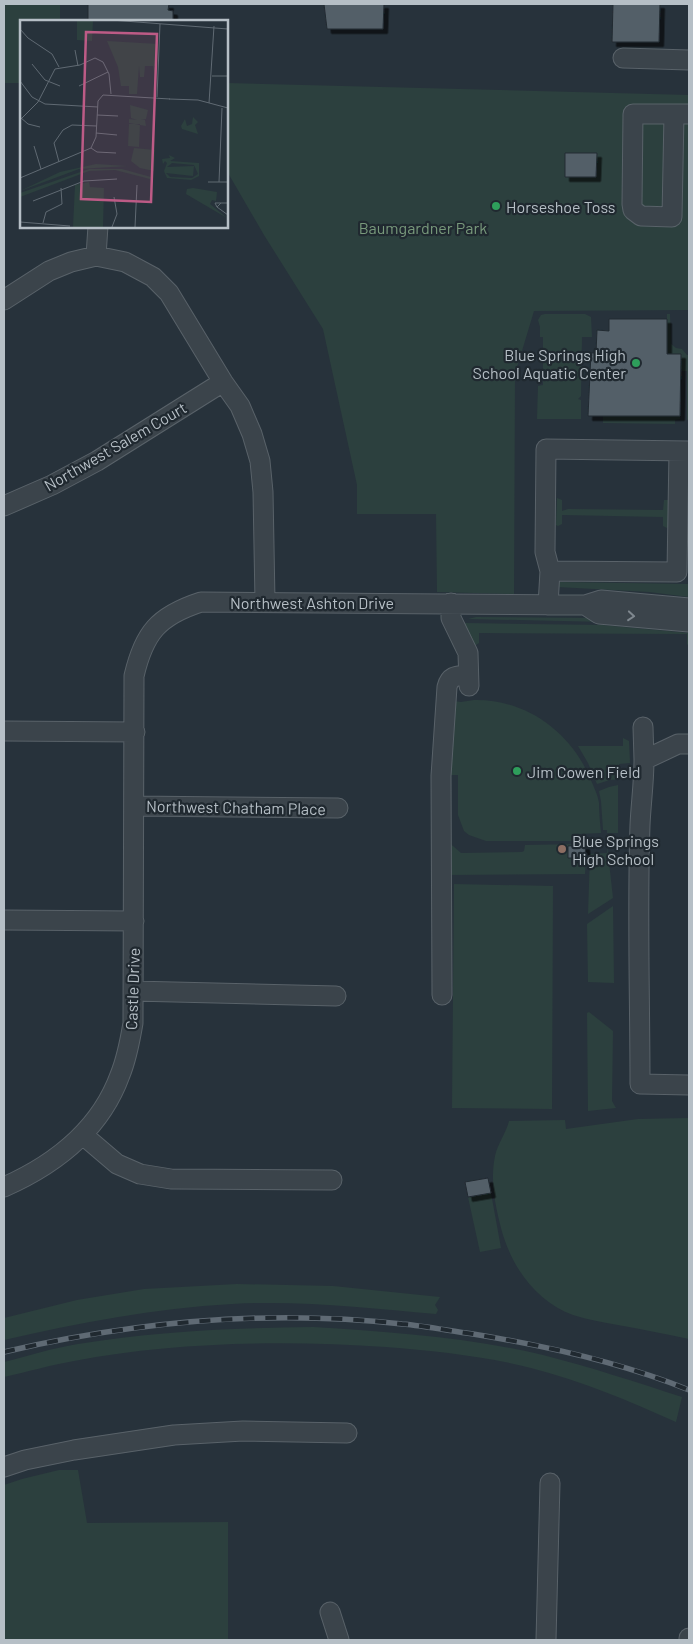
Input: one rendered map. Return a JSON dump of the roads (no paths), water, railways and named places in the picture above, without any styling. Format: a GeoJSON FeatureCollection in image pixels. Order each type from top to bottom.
{"type":"FeatureCollection","features":[{"type":"Feature","properties":{"kind":"street"},"geometry":{"type":"LineString","coordinates":[[623,58],[689,60]]}},
{"type":"Feature","properties":{"kind":"street"},"geometry":{"type":"LineString","coordinates":[[633,114],[681,114],[672,217],[641,216],[633,210],[632,204],[633,114]]}},
{"type":"Feature","properties":{"kind":"street"},"geometry":{"type":"LineString","coordinates":[[96,256],[98,228]]}},
{"type":"Feature","properties":{"kind":"street"},"geometry":{"type":"LineString","coordinates":[[4,300],[49,272],[70,262],[96,256],[125,262],[153,277],[169,293],[240,406],[252,434],[260,461],[263,492],[265,601]]}},
{"type":"Feature","properties":{"kind":"street","name":"Northwest Salem Court"},"geometry":{"type":"LineString","coordinates":[[4,506],[52,485],[97,461],[224,382]]}},
{"type":"Feature","properties":{"kind":"street"},"geometry":{"type":"LineString","coordinates":[[548,605],[550,571],[545,552],[546,449],[684,451],[677,572],[550,571]]}},
{"type":"Feature","properties":{"kind":"street","name":"Northwest Ashton Drive"},"geometry":{"type":"LineString","coordinates":[[134,806],[134,676],[139,654],[149,635],[165,618],[181,608],[201,602],[585,605],[601,600],[689,608]]}},
{"type":"Feature","properties":{"kind":"street"},"geometry":{"type":"LineString","coordinates":[[442,995],[441,776],[447,687],[449,680],[453,676],[468,682],[468,653],[451,618],[451,604]]}},
{"type":"Feature","properties":{"kind":"street","name":"Northwest Ashton Drive"},"geometry":{"type":"LineString","coordinates":[[585,605],[599,614],[689,622]]}},
{"type":"Feature","properties":{"kind":"street"},"geometry":{"type":"LineString","coordinates":[[643,727],[644,786],[640,842],[640,1084],[689,1085]]}},
{"type":"Feature","properties":{"kind":"street"},"geometry":{"type":"LineString","coordinates":[[4,731],[134,732]]}},
{"type":"Feature","properties":{"kind":"street"},"geometry":{"type":"LineString","coordinates":[[644,760],[685,740]]}},
{"type":"Feature","properties":{"kind":"street","name":"Northwest Chatham Place"},"geometry":{"type":"LineString","coordinates":[[134,806],[338,808]]}},
{"type":"Feature","properties":{"kind":"street","name":"Castle Drive"},"geometry":{"type":"LineString","coordinates":[[4,1186],[27,1176],[57,1158],[83,1135],[104,1108],[120,1076],[128,1050],[133,1023],[134,806]]}},
{"type":"Feature","properties":{"kind":"street"},"geometry":{"type":"LineString","coordinates":[[4,920],[134,921]]}},
{"type":"Feature","properties":{"kind":"street"},"geometry":{"type":"LineString","coordinates":[[133,991],[336,996]]}},
{"type":"Feature","properties":{"kind":"street"},"geometry":{"type":"LineString","coordinates":[[83,1135],[117,1164],[140,1174],[171,1179],[332,1180]]}},
{"type":"Feature","properties":{"kind":"street"},"geometry":{"type":"LineString","coordinates":[[4,1467],[25,1460],[74,1450],[174,1435],[243,1431],[347,1433]]}},
{"type":"Feature","properties":{"kind":"street"},"geometry":{"type":"LineString","coordinates":[[546,1640],[550,1483]]}},
{"type":"Feature","properties":{"kind":"street"},"geometry":{"type":"LineString","coordinates":[[330,1612],[338,1640]]}},
{"type":"Feature","properties":{"kind":"railway"},"geometry":{"type":"LineString","coordinates":[[4,1352],[102,1333],[202,1321],[252,1318],[352,1320],[420,1326],[528,1344],[610,1363],[689,1390]]}},
{"type":"Feature","properties":{"kind":"place","name":"Horseshoe Toss"},"geometry":{"type":"Point","coordinates":[496,206]}},
{"type":"Feature","properties":{"kind":"place","name":"Blue Springs High School Aquatic Center"},"geometry":{"type":"Point","coordinates":[636,363]}},
{"type":"Feature","properties":{"kind":"place","name":"Jim Cowen Field"},"geometry":{"type":"Point","coordinates":[517,771]}},
{"type":"Feature","properties":{"kind":"place","name":"Blue Springs High School"},"geometry":{"type":"Point","coordinates":[562,849]}},
{"type":"Feature","properties":{"kind":"park label","name":"Baumgardner Park"},"geometry":{"type":"Point","coordinates":[423,227]}}]}
